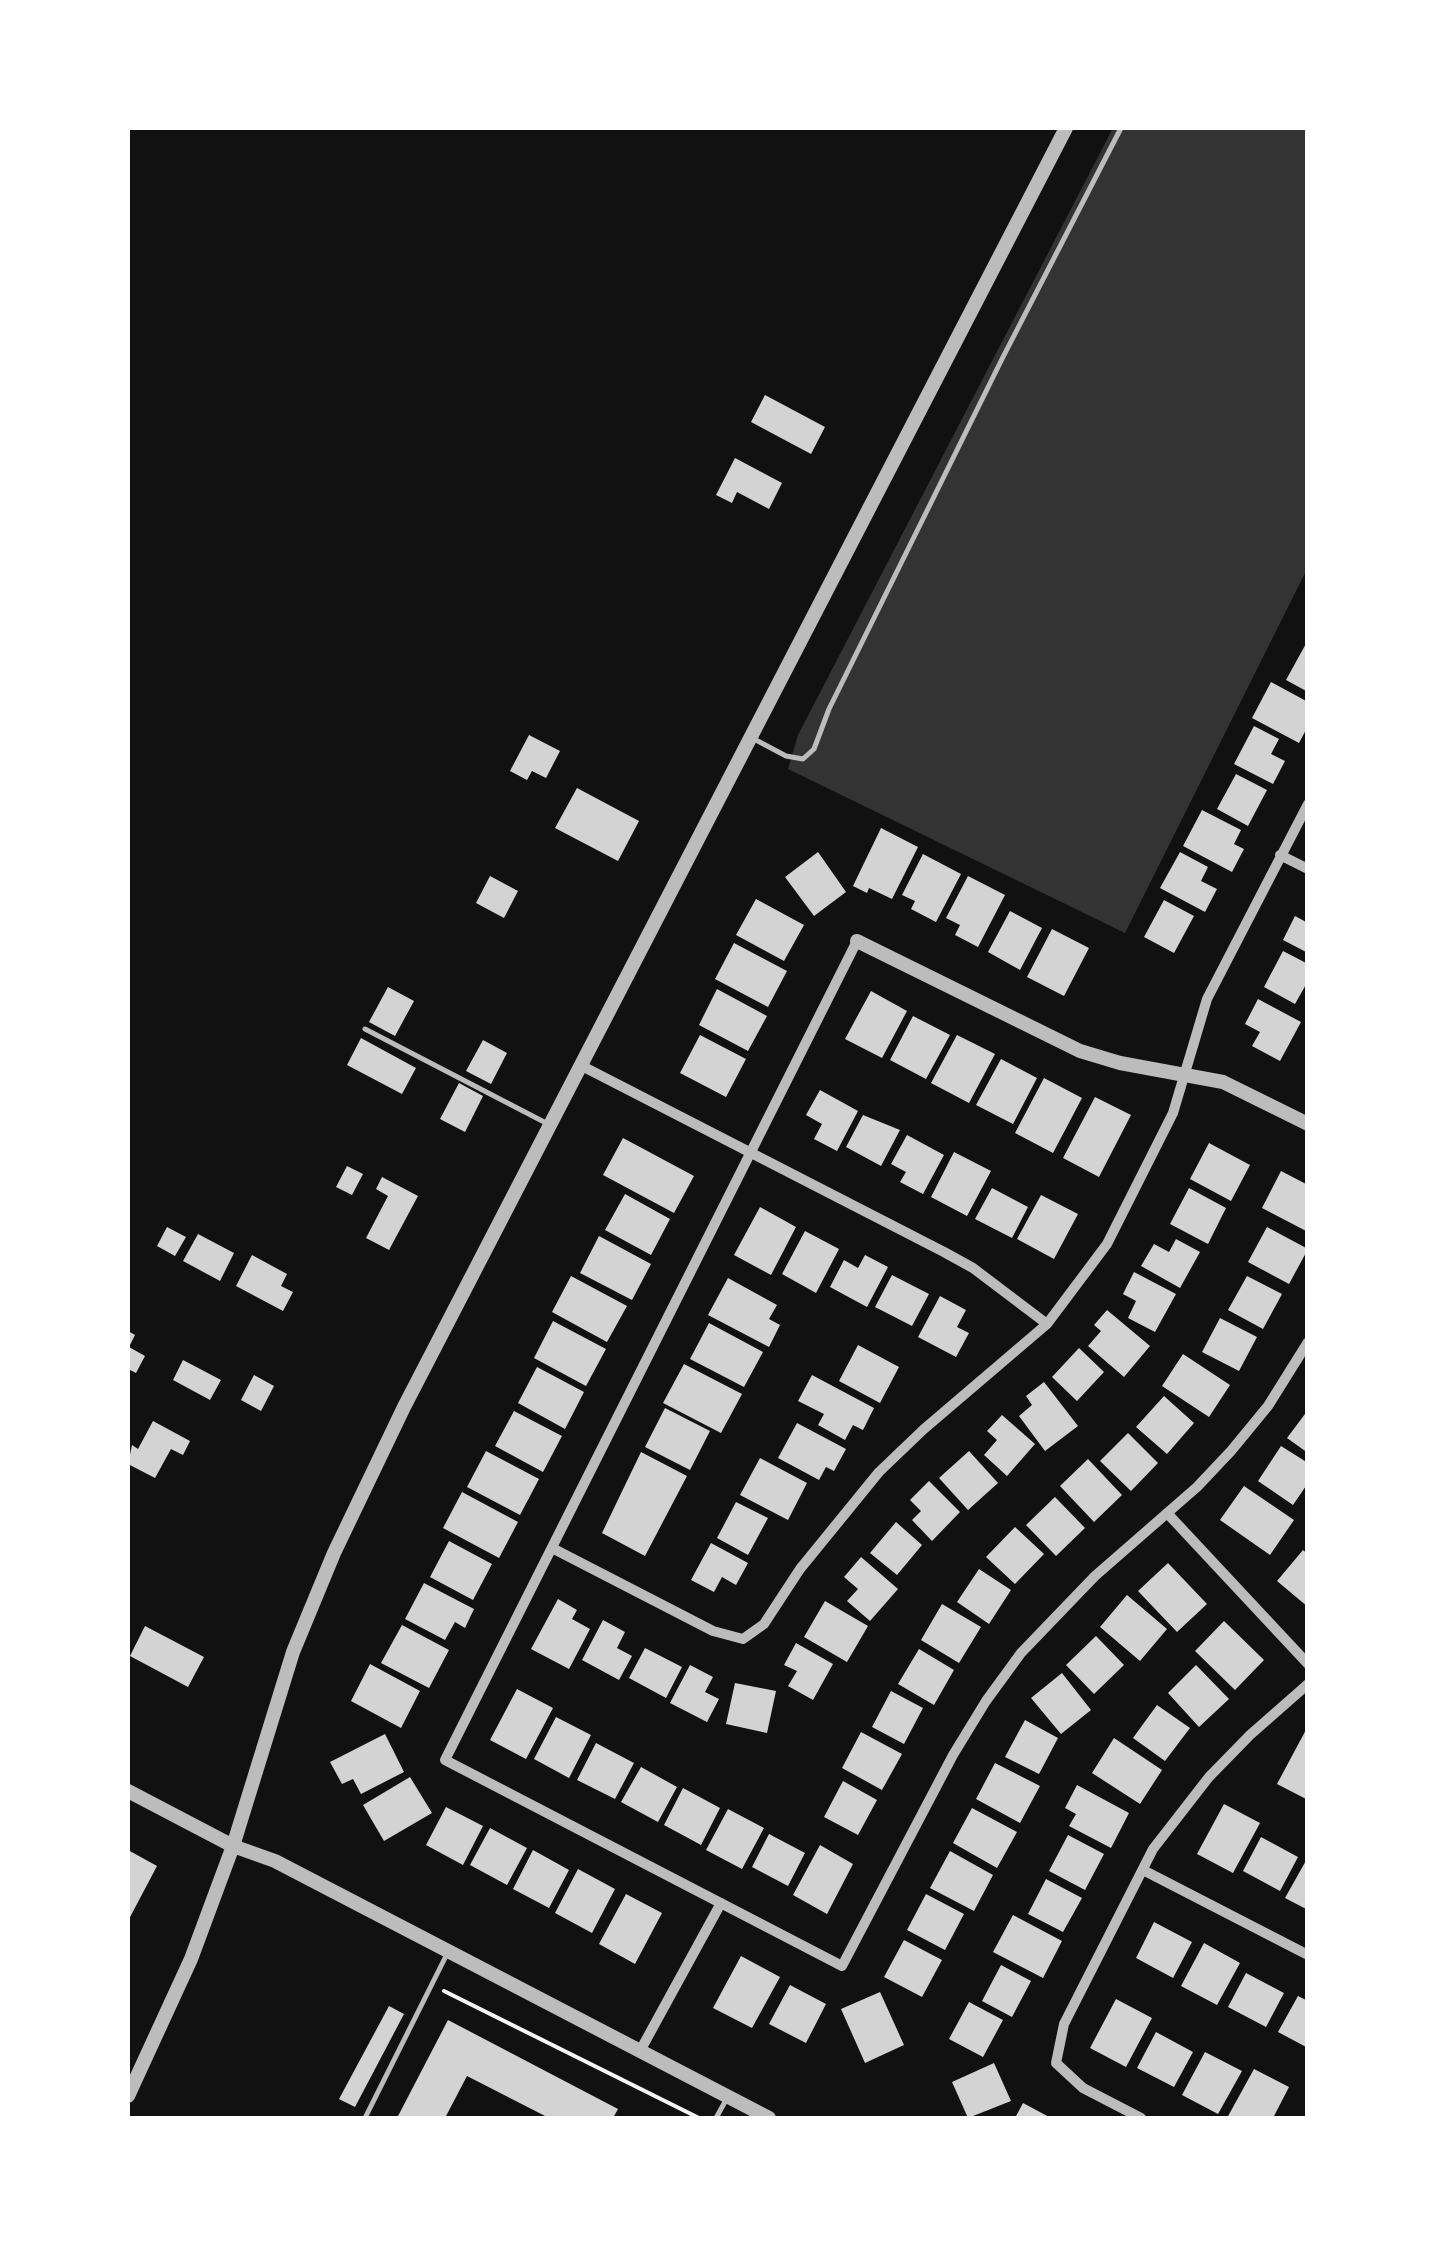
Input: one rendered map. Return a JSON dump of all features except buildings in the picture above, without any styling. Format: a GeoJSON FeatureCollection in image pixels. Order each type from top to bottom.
{"type":"FeatureCollection","features":[{"type":"Feature","properties":{"kind":"street"},"geometry":{"type":"LineString","coordinates":[[128,2096],[191,1959],[233,1846],[293,1652],[334,1553],[404,1407],[1066,128]]}},
{"type":"Feature","properties":{"kind":"street"},"geometry":{"type":"LineString","coordinates":[[552,1548],[714,1631],[744,1639],[764,1624],[800,1569],[880,1472],[1047,1324],[1107,1244],[1173,1113],[1207,999],[1308,804]]}},
{"type":"Feature","properties":{"kind":"street"},"geometry":{"type":"LineString","coordinates":[[1280,855],[1308,869]]}},
{"type":"Feature","properties":{"kind":"street"},"geometry":{"type":"LineString","coordinates":[[1308,1124],[1234,1087],[1185,1074],[1120,1064],[1080,1051],[857,941],[444,1760],[842,1966],[953,1756],[1021,1654],[1062,1608],[1197,1487],[1268,1406],[1308,1342]]}},
{"type":"Feature","properties":{"kind":"street"},"geometry":{"type":"LineString","coordinates":[[582,1066],[944,1252],[987,1278],[1047,1324]]}},
{"type":"Feature","properties":{"kind":"street"},"geometry":{"type":"LineString","coordinates":[[1168,1513],[1308,1664]]}},
{"type":"Feature","properties":{"kind":"street"},"geometry":{"type":"LineString","coordinates":[[1141,2118],[1083,2088],[1056,2062],[1064,2024],[1153,1849],[1209,1777],[1308,1684]]}},
{"type":"Feature","properties":{"kind":"street"},"geometry":{"type":"LineString","coordinates":[[128,1790],[233,1846],[276,1862],[769,2118]]}},
{"type":"Feature","properties":{"kind":"street"},"geometry":{"type":"LineString","coordinates":[[1142,1870],[1308,1956]]}},
{"type":"Feature","properties":{"kind":"street"},"geometry":{"type":"LineString","coordinates":[[640,2052],[721,1903]]}},
{"type":"Feature","properties":{"kind":"lane"},"geometry":{"type":"LineString","coordinates":[[752,738],[786,756],[803,760],[814,749],[829,709],[1002,359],[1122,128]]}},
{"type":"Feature","properties":{"kind":"lane"},"geometry":{"type":"LineString","coordinates":[[366,1029],[551,1125]]}},
{"type":"Feature","properties":{"kind":"lane"},"geometry":{"type":"LineString","coordinates":[[364,2118],[448,1952]]}},
{"type":"Feature","properties":{"kind":"lane"},"geometry":{"type":"LineString","coordinates":[[716,2118],[728,2097]]}},
{"type":"Feature","properties":{"kind":"path"},"geometry":{"type":"LineString","coordinates":[[433,1985],[698,2118]]}},
{"type":"Feature","properties":{"kind":"shaded area"},"geometry":{"type":"Polygon","coordinates":[[[1113,128],[1307,128],[1307,569],[1125,933],[788,769],[798,735],[1113,128]]]}}]}
